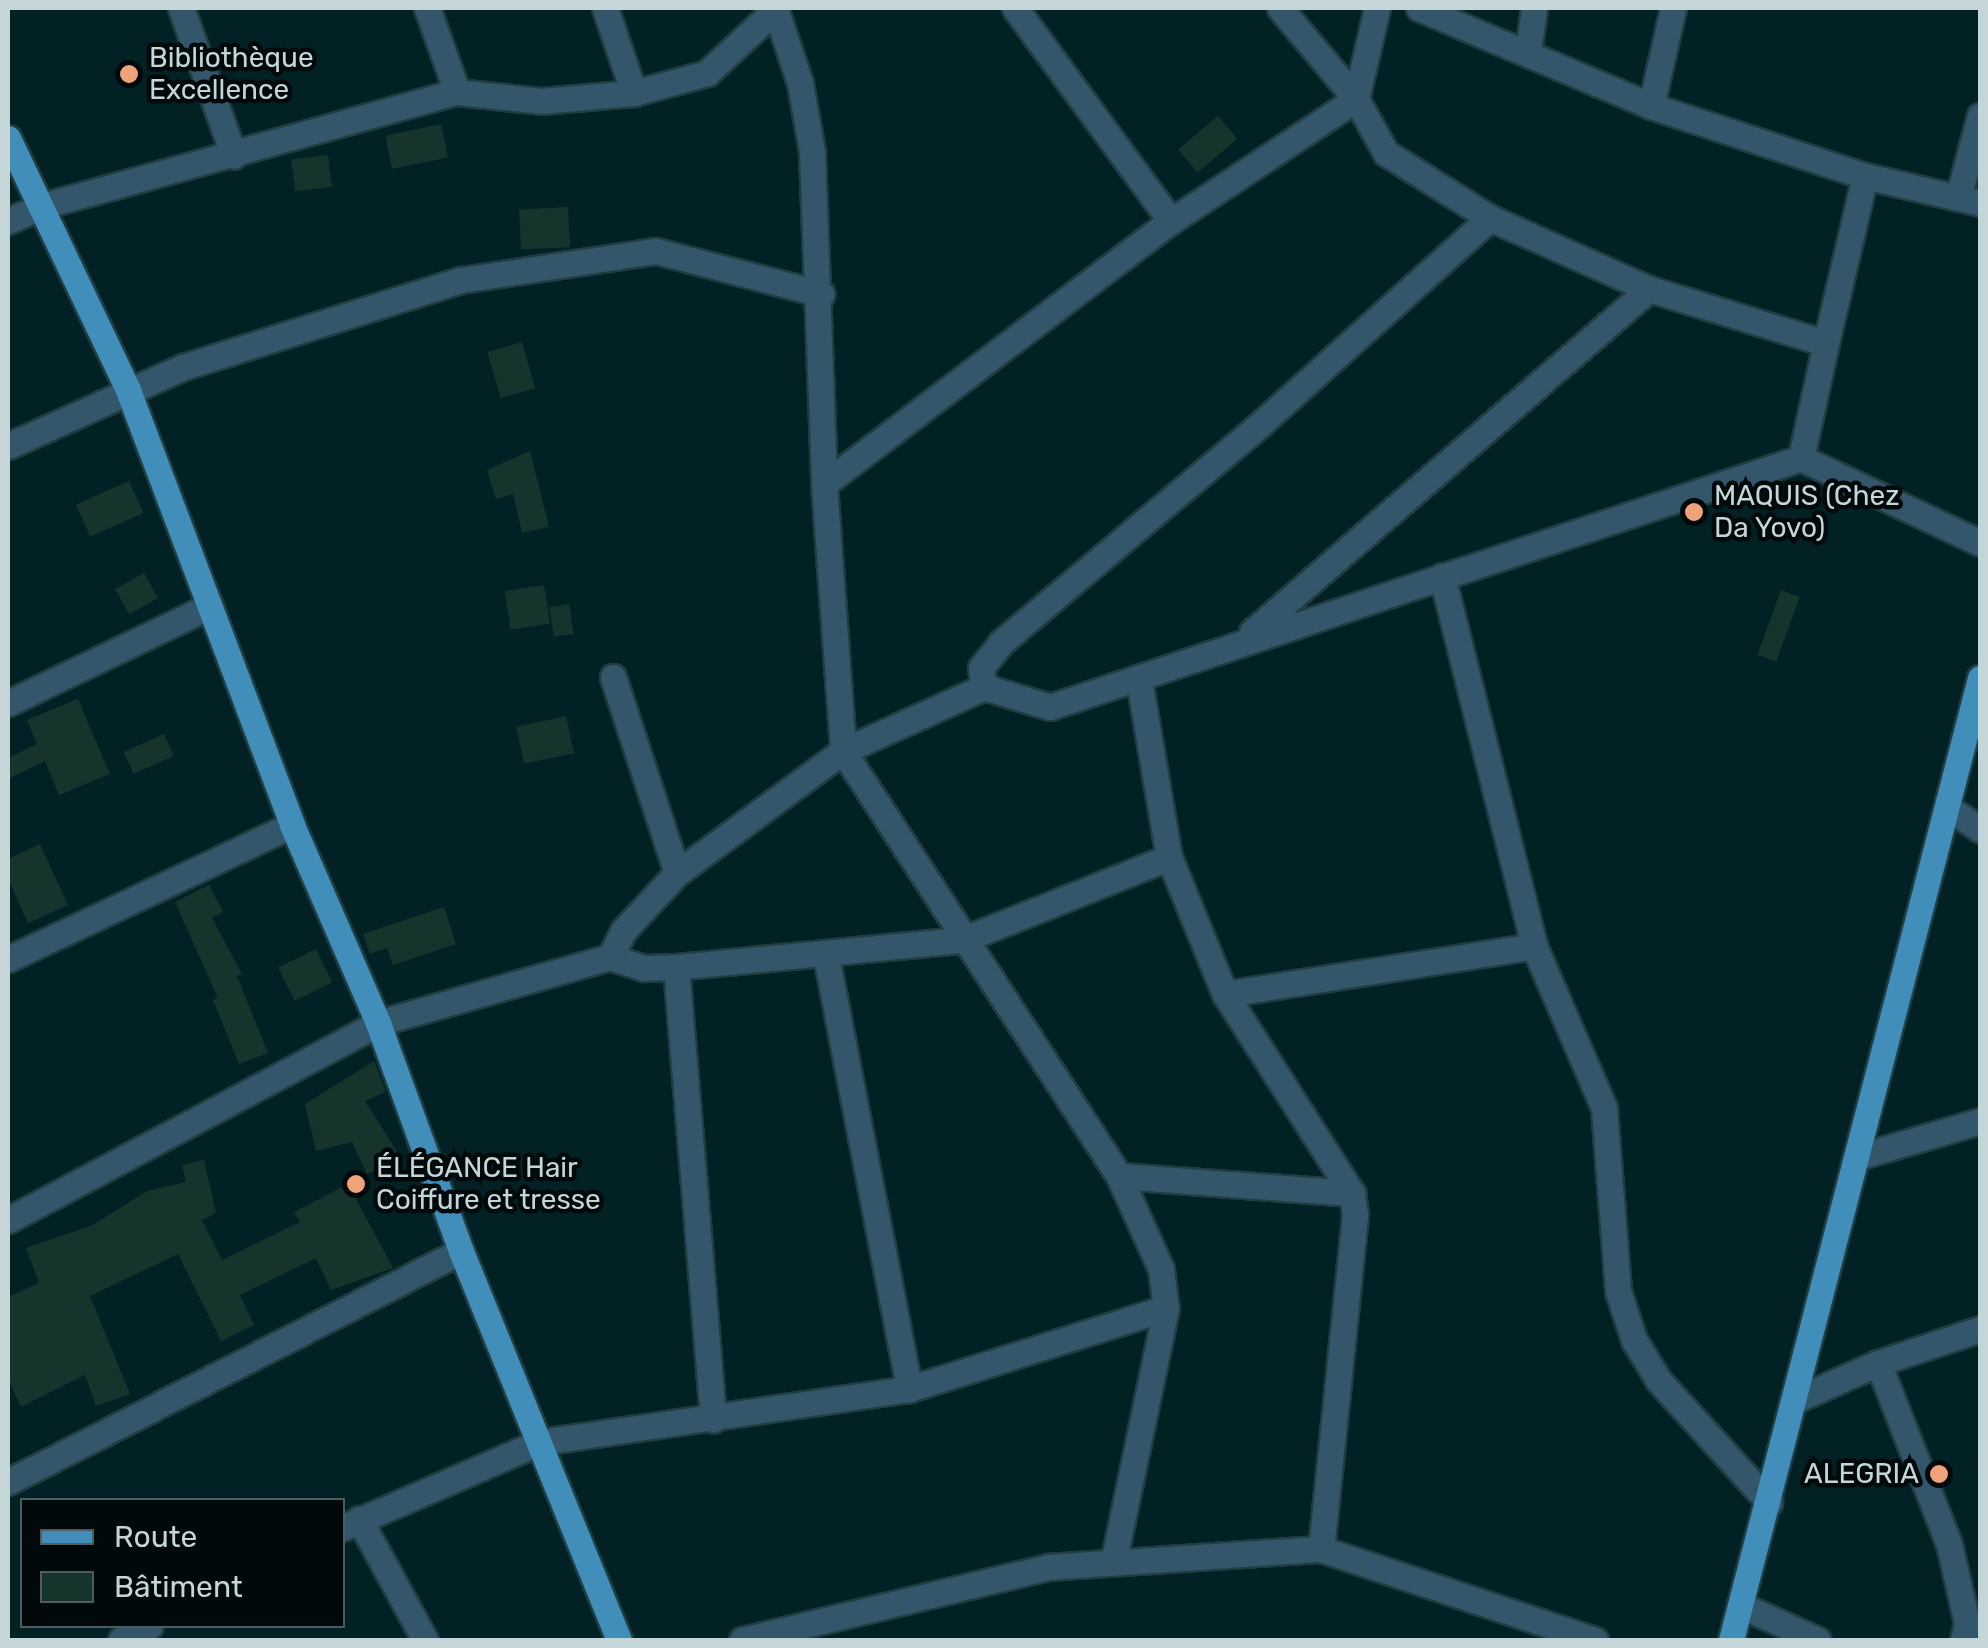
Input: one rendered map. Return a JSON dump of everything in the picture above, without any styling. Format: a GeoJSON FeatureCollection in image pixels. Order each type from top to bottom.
{"type":"FeatureCollection","features":[{"type":"Feature","properties":{"kind":"main road"},"geometry":{"type":"LineString","coordinates":[[8,138],[128,390],[292,825],[378,1023],[460,1251],[619,1640]]}},
{"type":"Feature","properties":{"kind":"main road"},"geometry":{"type":"LineString","coordinates":[[1730,1640],[1861,1156],[1980,678]]}},
{"type":"Feature","properties":{"kind":"street"},"geometry":{"type":"LineString","coordinates":[[181,8],[234,156]]}},
{"type":"Feature","properties":{"kind":"street"},"geometry":{"type":"LineString","coordinates":[[426,8],[457,92]]}},
{"type":"Feature","properties":{"kind":"street"},"geometry":{"type":"LineString","coordinates":[[605,8],[634,93]]}},
{"type":"Feature","properties":{"kind":"street"},"geometry":{"type":"LineString","coordinates":[[1015,8],[1171,220]]}},
{"type":"Feature","properties":{"kind":"street"},"geometry":{"type":"LineString","coordinates":[[1280,8],[1356,99],[1386,154],[1490,218],[1649,289],[1826,342]]}},
{"type":"Feature","properties":{"kind":"street"},"geometry":{"type":"LineString","coordinates":[[824,484],[1171,220],[1356,99],[1377,8]]}},
{"type":"Feature","properties":{"kind":"street"},"geometry":{"type":"LineString","coordinates":[[1419,8],[1651,106],[1865,176],[1969,201],[1980,116]]}},
{"type":"Feature","properties":{"kind":"street"},"geometry":{"type":"LineString","coordinates":[[1528,52],[1534,8]]}},
{"type":"Feature","properties":{"kind":"street"},"geometry":{"type":"LineString","coordinates":[[1651,106],[1673,8]]}},
{"type":"Feature","properties":{"kind":"street"},"geometry":{"type":"LineString","coordinates":[[8,222],[42,206],[457,92],[541,101],[634,93],[707,73],[775,9],[800,82],[812,152],[822,294],[824,484],[843,751],[962,940],[1119,1176],[1161,1269],[1166,1308],[1114,1558]]}},
{"type":"Feature","properties":{"kind":"street"},"geometry":{"type":"LineString","coordinates":[[1801,458],[1865,176]]}},
{"type":"Feature","properties":{"kind":"street"},"geometry":{"type":"LineString","coordinates":[[984,686],[982,668],[1001,643],[1263,422],[1490,218]]}},
{"type":"Feature","properties":{"kind":"street"},"geometry":{"type":"LineString","coordinates":[[8,446],[128,390],[460,280],[656,251],[822,294]]}},
{"type":"Feature","properties":{"kind":"street"},"geometry":{"type":"LineString","coordinates":[[1245,639],[1649,289]]}},
{"type":"Feature","properties":{"kind":"street"},"geometry":{"type":"LineString","coordinates":[[610,957],[624,930],[677,872],[843,751],[984,686],[1050,707],[1139,680],[1245,639],[1801,458],[1980,543]]}},
{"type":"Feature","properties":{"kind":"street"},"geometry":{"type":"LineString","coordinates":[[1442,576],[1534,946],[1604,1108],[1618,1292],[1634,1340],[1659,1381],[1768,1502]]}},
{"type":"Feature","properties":{"kind":"street"},"geometry":{"type":"LineString","coordinates":[[8,703],[210,606]]}},
{"type":"Feature","properties":{"kind":"street"},"geometry":{"type":"LineString","coordinates":[[613,677],[677,872]]}},
{"type":"Feature","properties":{"kind":"street"},"geometry":{"type":"LineString","coordinates":[[1139,680],[1169,857],[1226,994],[1352,1193],[1355,1215],[1321,1549]]}},
{"type":"Feature","properties":{"kind":"street"},"geometry":{"type":"LineString","coordinates":[[1947,807],[1980,829]]}},
{"type":"Feature","properties":{"kind":"street"},"geometry":{"type":"LineString","coordinates":[[8,959],[292,825]]}},
{"type":"Feature","properties":{"kind":"street"},"geometry":{"type":"LineString","coordinates":[[8,1220],[378,1023],[610,957],[644,968],[676,967],[826,956],[962,940],[1169,857]]}},
{"type":"Feature","properties":{"kind":"street"},"geometry":{"type":"LineString","coordinates":[[1226,994],[1534,946]]}},
{"type":"Feature","properties":{"kind":"street"},"geometry":{"type":"LineString","coordinates":[[826,956],[910,1388]]}},
{"type":"Feature","properties":{"kind":"street"},"geometry":{"type":"LineString","coordinates":[[676,967],[713,1419]]}},
{"type":"Feature","properties":{"kind":"street"},"geometry":{"type":"LineString","coordinates":[[1861,1156],[1980,1121]]}},
{"type":"Feature","properties":{"kind":"street"},"geometry":{"type":"LineString","coordinates":[[1119,1176],[1352,1193]]}},
{"type":"Feature","properties":{"kind":"street"},"geometry":{"type":"LineString","coordinates":[[8,1482],[460,1251]]}},
{"type":"Feature","properties":{"kind":"street"},"geometry":{"type":"LineString","coordinates":[[425,1640],[351,1524],[540,1442],[910,1388],[1166,1308]]}},
{"type":"Feature","properties":{"kind":"street"},"geometry":{"type":"LineString","coordinates":[[1793,1402],[1878,1362],[1980,1329]]}},
{"type":"Feature","properties":{"kind":"street"},"geometry":{"type":"LineString","coordinates":[[1878,1362],[1949,1544],[1970,1629]]}},
{"type":"Feature","properties":{"kind":"street"},"geometry":{"type":"LineString","coordinates":[[742,1640],[1048,1567],[1114,1558],[1321,1549],[1595,1640]]}},
{"type":"Feature","properties":{"kind":"street"},"geometry":{"type":"LineString","coordinates":[[1740,1605],[1818,1640]]}},
{"type":"Feature","properties":{"kind":"street"},"geometry":{"type":"LineString","coordinates":[[121,1640],[146,1628]]}},
{"type":"Feature","properties":{"kind":"building"},"geometry":{"type":"Polygon","coordinates":[[[1218,116],[1237,139],[1197,172],[1178,149],[1218,116]]]}},
{"type":"Feature","properties":{"kind":"building"},"geometry":{"type":"Polygon","coordinates":[[[441,124],[448,157],[392,169],[385,136],[441,124]]]}},
{"type":"Feature","properties":{"kind":"building"},"geometry":{"type":"Polygon","coordinates":[[[328,155],[332,187],[295,191],[291,160],[328,155]]]}},
{"type":"Feature","properties":{"kind":"building"},"geometry":{"type":"Polygon","coordinates":[[[568,207],[570,247],[521,250],[519,210],[568,207]]]}},
{"type":"Feature","properties":{"kind":"building"},"geometry":{"type":"Polygon","coordinates":[[[522,342],[535,388],[501,398],[487,352],[522,342]]]}},
{"type":"Feature","properties":{"kind":"building"},"geometry":{"type":"Polygon","coordinates":[[[530,451],[549,527],[522,533],[513,494],[496,499],[487,470],[530,451]]]}},
{"type":"Feature","properties":{"kind":"building"},"geometry":{"type":"Polygon","coordinates":[[[129,481],[143,513],[90,537],[76,505],[129,481]]]}},
{"type":"Feature","properties":{"kind":"building"},"geometry":{"type":"Polygon","coordinates":[[[144,573],[158,598],[129,614],[115,589],[144,573]]]}},
{"type":"Feature","properties":{"kind":"building"},"geometry":{"type":"Polygon","coordinates":[[[544,585],[550,624],[511,630],[504,591],[544,585]]]}},
{"type":"Feature","properties":{"kind":"building"},"geometry":{"type":"Polygon","coordinates":[[[1781,590],[1800,597],[1776,662],[1757,655],[1781,590]]]}},
{"type":"Feature","properties":{"kind":"building"},"geometry":{"type":"Polygon","coordinates":[[[569,604],[574,634],[554,637],[549,607],[569,604]]]}},
{"type":"Feature","properties":{"kind":"building"},"geometry":{"type":"Polygon","coordinates":[[[78,699],[110,774],[59,795],[45,761],[8,779],[8,758],[37,744],[27,720],[78,699]]]}},
{"type":"Feature","properties":{"kind":"building"},"geometry":{"type":"Polygon","coordinates":[[[566,716],[574,753],[524,764],[516,727],[566,716]]]}},
{"type":"Feature","properties":{"kind":"building"},"geometry":{"type":"Polygon","coordinates":[[[164,734],[174,756],[134,774],[124,752],[164,734]]]}},
{"type":"Feature","properties":{"kind":"building"},"geometry":{"type":"Polygon","coordinates":[[[40,844],[68,905],[28,923],[8,879],[8,859],[40,844]]]}},
{"type":"Feature","properties":{"kind":"building"},"geometry":{"type":"Polygon","coordinates":[[[209,885],[223,912],[212,918],[242,974],[237,976],[268,1053],[239,1064],[213,1000],[218,998],[175,902],[209,885]]]}},
{"type":"Feature","properties":{"kind":"building"},"geometry":{"type":"Polygon","coordinates":[[[444,907],[456,944],[393,965],[387,948],[370,954],[363,934],[444,907]]]}},
{"type":"Feature","properties":{"kind":"building"},"geometry":{"type":"Polygon","coordinates":[[[316,949],[332,982],[294,1001],[278,967],[316,949]]]}},
{"type":"Feature","properties":{"kind":"building"},"geometry":{"type":"Polygon","coordinates":[[[374,1061],[386,1092],[365,1101],[401,1158],[367,1174],[352,1142],[316,1151],[305,1104],[374,1061]]]}},
{"type":"Feature","properties":{"kind":"building"},"geometry":{"type":"Polygon","coordinates":[[[204,1160],[216,1213],[202,1220],[222,1260],[300,1222],[294,1212],[348,1184],[393,1268],[331,1290],[316,1258],[240,1295],[254,1325],[221,1341],[178,1254],[90,1296],[130,1394],[96,1406],[85,1375],[21,1407],[8,1379],[8,1297],[39,1283],[26,1248],[93,1225],[147,1191],[186,1182],[182,1165],[204,1160]]]}},
{"type":"Feature","properties":{"kind":"place","name":"Bibliothèque Excellence"},"geometry":{"type":"Point","coordinates":[129,74]}},
{"type":"Feature","properties":{"kind":"place","name":"MAQUIS (Chez Da Yovo)"},"geometry":{"type":"Point","coordinates":[1694,512]}},
{"type":"Feature","properties":{"kind":"place","name":"ÉLÉGANCE Hair Coiffure et tresse"},"geometry":{"type":"Point","coordinates":[356,1184]}},
{"type":"Feature","properties":{"kind":"place","name":"ALEGRIA"},"geometry":{"type":"Point","coordinates":[1939,1474]}}]}
